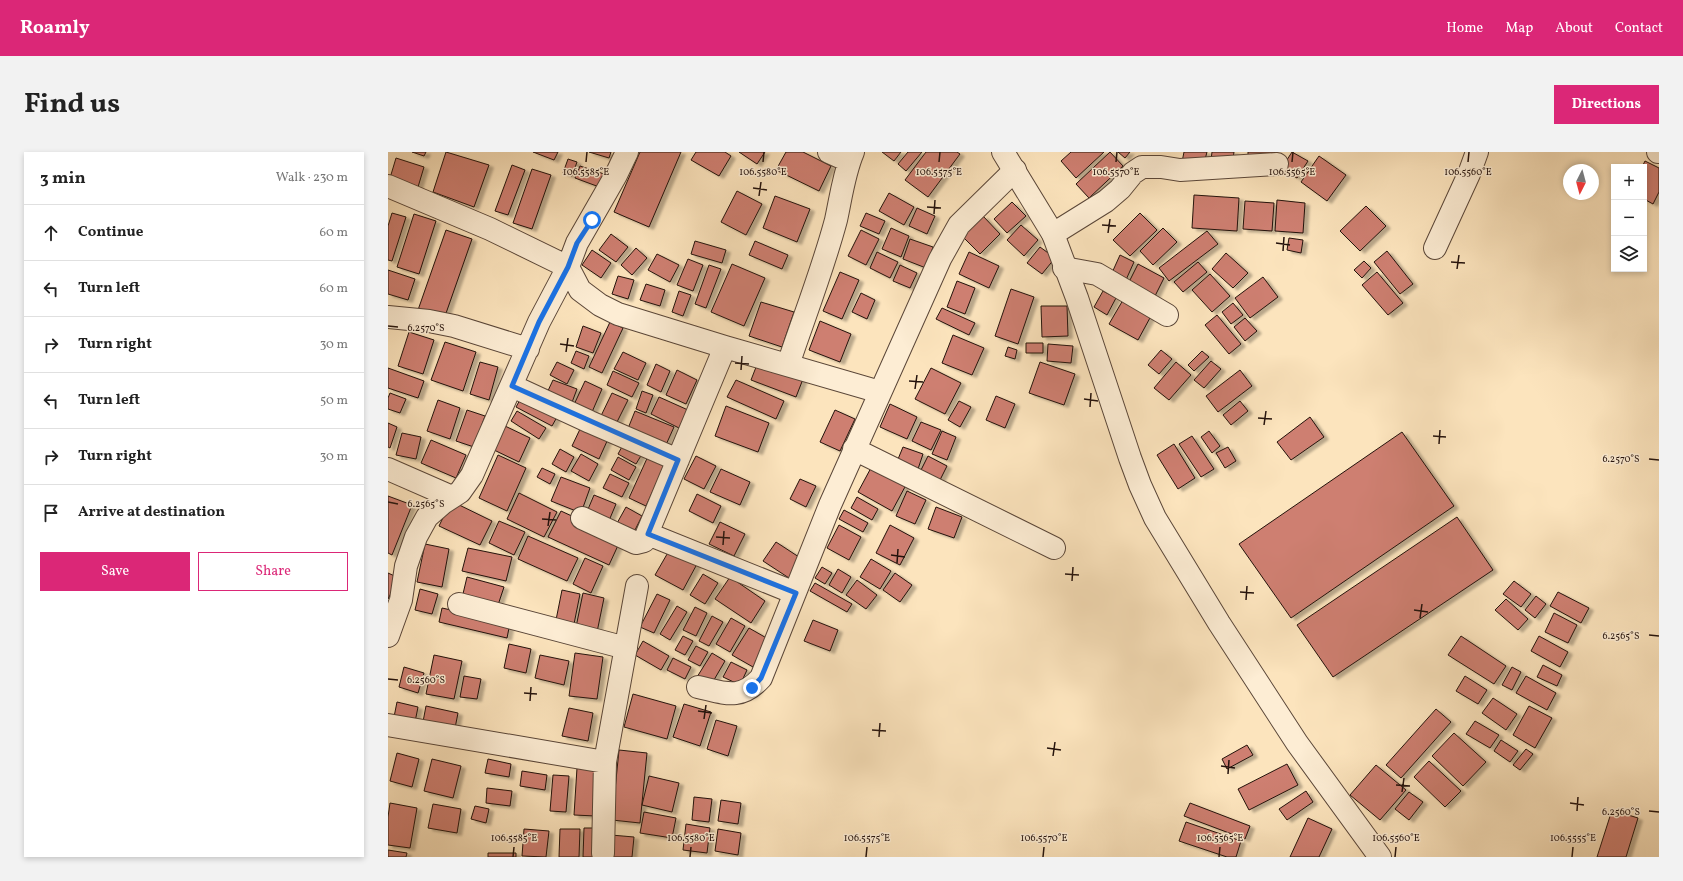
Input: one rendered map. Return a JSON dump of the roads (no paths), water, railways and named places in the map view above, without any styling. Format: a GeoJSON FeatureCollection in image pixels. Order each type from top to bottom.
{"type":"FeatureCollection","features":[{"type":"Feature","properties":{"kind":"street"},"geometry":{"type":"LineString","coordinates":[[388,633],[401,600],[406,566],[416,537],[427,517],[460,492],[472,475],[539,322],[568,267],[577,243],[616,175],[626,152]]}},
{"type":"Feature","properties":{"kind":"street"},"geometry":{"type":"LineString","coordinates":[[788,365],[816,285],[834,226],[851,156],[829,152]]}},
{"type":"Feature","properties":{"kind":"street"},"geometry":{"type":"LineString","coordinates":[[1003,152],[1053,234],[1064,268],[1077,298],[1130,458],[1155,518],[1219,623],[1297,743],[1380,857]]}},
{"type":"Feature","properties":{"kind":"street"},"geometry":{"type":"LineString","coordinates":[[1435,248],[1469,174],[1477,152]]}},
{"type":"Feature","properties":{"kind":"street"},"geometry":{"type":"LineString","coordinates":[[1053,234],[1106,201],[1120,189],[1133,172],[1142,167],[1161,167],[1180,170],[1277,164]]}},
{"type":"Feature","properties":{"kind":"street"},"geometry":{"type":"LineString","coordinates":[[698,687],[726,693],[741,693],[752,688],[761,678],[830,505],[940,259],[959,225],[1015,170]]}},
{"type":"Feature","properties":{"kind":"street"},"geometry":{"type":"LineString","coordinates":[[388,186],[490,229],[568,267],[580,290],[600,305],[618,314],[880,392]]}},
{"type":"Feature","properties":{"kind":"street"},"geometry":{"type":"LineString","coordinates":[[1064,268],[1097,274],[1167,315]]}},
{"type":"Feature","properties":{"kind":"street"},"geometry":{"type":"LineString","coordinates":[[388,317],[429,321],[454,326],[528,349]]}},
{"type":"Feature","properties":{"kind":"street"},"geometry":{"type":"LineString","coordinates":[[582,518],[636,543],[644,541],[725,347]]}},
{"type":"Feature","properties":{"kind":"street"},"geometry":{"type":"LineString","coordinates":[[512,386],[678,460]]}},
{"type":"Feature","properties":{"kind":"street"},"geometry":{"type":"LineString","coordinates":[[854,449],[1054,548]]}},
{"type":"Feature","properties":{"kind":"street"},"geometry":{"type":"LineString","coordinates":[[388,469],[452,497]]}},
{"type":"Feature","properties":{"kind":"street"},"geometry":{"type":"LineString","coordinates":[[648,534],[796,593]]}},
{"type":"Feature","properties":{"kind":"street"},"geometry":{"type":"LineString","coordinates":[[603,853],[605,762],[637,586]]}},
{"type":"Feature","properties":{"kind":"street"},"geometry":{"type":"LineString","coordinates":[[459,604],[626,648]]}},
{"type":"Feature","properties":{"kind":"street"},"geometry":{"type":"LineString","coordinates":[[388,725],[605,762]]}}]}
